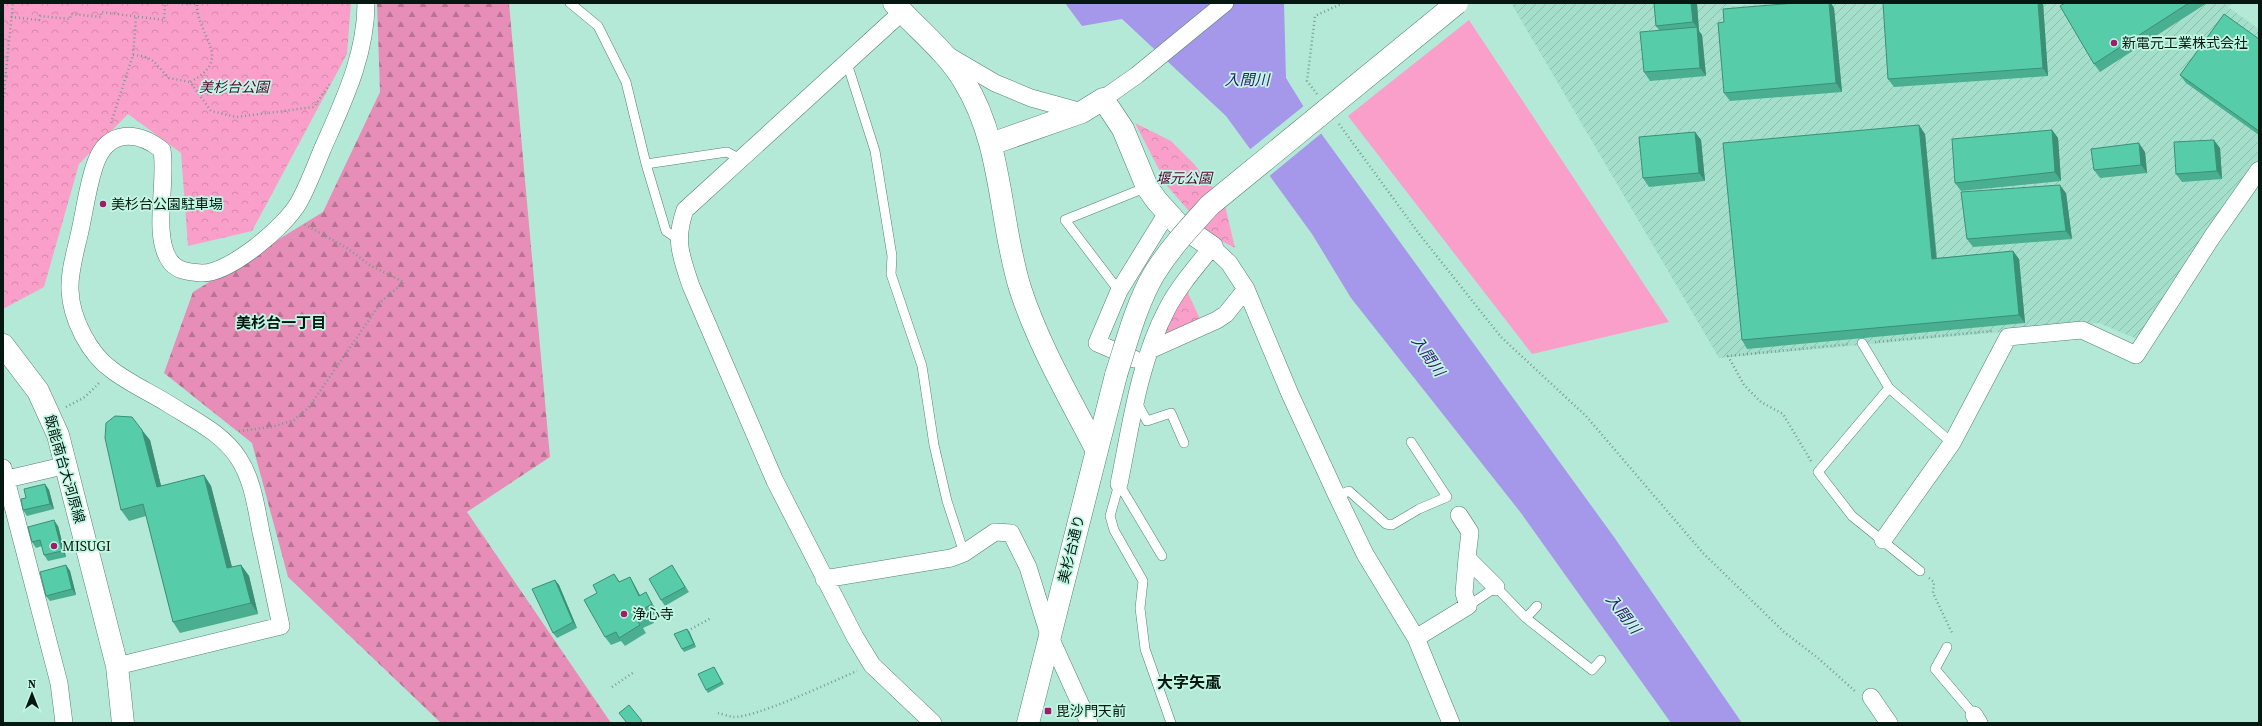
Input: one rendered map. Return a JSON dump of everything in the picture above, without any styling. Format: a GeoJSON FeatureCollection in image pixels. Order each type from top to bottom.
{"type":"FeatureCollection","features":[{"type":"Feature","properties":{"kind":"street"},"geometry":{"type":"LineString","coordinates":[[117,666],[281,626],[250,481],[239,459],[223,440],[201,424],[111,370],[97,356],[87,341],[74,312],[70,290],[73,266],[95,164],[103,146],[114,140],[133,135],[145,138],[162,150],[164,166],[161,241],[168,259],[182,271],[208,274],[233,264],[273,232],[299,203],[352,82],[362,46],[366,3]]}},
{"type":"Feature","properties":{"kind":"street"},"geometry":{"type":"LineString","coordinates":[[991,144],[1082,112],[1137,75],[1225,3]]}},
{"type":"Feature","properties":{"kind":"street","name":"美杉台通り"},"geometry":{"type":"LineString","coordinates":[[1028,723],[1049,635],[1116,375],[1135,315],[1154,275],[1178,239],[1216,200],[1457,3]]}},
{"type":"Feature","properties":{"kind":"street"},"geometry":{"type":"LineString","coordinates":[[933,723],[872,665],[824,580],[772,474],[691,286],[680,252],[678,239],[680,224],[685,210],[848,63],[898,8],[943,52],[964,81],[974,98],[991,144],[1012,255],[1030,316],[1096,450]]}},
{"type":"Feature","properties":{"kind":"street"},"geometry":{"type":"LineString","coordinates":[[943,52],[995,83],[1031,98],[1082,112]]}},
{"type":"Feature","properties":{"kind":"street"},"geometry":{"type":"LineString","coordinates":[[1103,99],[1123,129],[1147,187],[1167,213],[1212,247],[1228,263],[1246,289],[1290,394],[1337,496],[1365,554],[1416,638],[1452,723]]}},
{"type":"Feature","properties":{"kind":"street"},"geometry":{"type":"LineString","coordinates":[[1883,540],[1952,443],[2008,337],[2082,330],[2136,355],[2212,237],[2259,170]]}},
{"type":"Feature","properties":{"kind":"street"},"geometry":{"type":"LineString","coordinates":[[1167,213],[1119,291],[1097,343],[1148,357],[1226,314],[1246,289]]}},
{"type":"Feature","properties":{"kind":"street"},"geometry":{"type":"LineString","coordinates":[[1119,484],[1136,400],[1148,357],[1167,309],[1183,283],[1212,247]]}},
{"type":"Feature","properties":{"kind":"street","name":"飯能南台大河原線"},"geometry":{"type":"LineString","coordinates":[[3,345],[38,392],[51,415],[67,465],[117,666],[123,723]]}},
{"type":"Feature","properties":{"kind":"street"},"geometry":{"type":"LineString","coordinates":[[64,723],[59,683],[4,476],[67,465]]}},
{"type":"Feature","properties":{"kind":"street"},"geometry":{"type":"LineString","coordinates":[[1416,638],[1468,606],[1464,593],[1470,532],[1459,515]]}},
{"type":"Feature","properties":{"kind":"street"},"geometry":{"type":"LineString","coordinates":[[824,580],[951,558],[964,553],[995,532],[1011,533],[1028,567],[1049,635],[1089,723]]}},
{"type":"Feature","properties":{"kind":"street"},"geometry":{"type":"LineString","coordinates":[[1467,558],[1496,587]]}},
{"type":"Feature","properties":{"kind":"street"},"geometry":{"type":"LineString","coordinates":[[1871,697],[1889,723]]}},
{"type":"Feature","properties":{"kind":"lane"},"geometry":{"type":"LineString","coordinates":[[570,3],[598,26],[626,82],[646,164],[666,231],[678,239]]}},
{"type":"Feature","properties":{"kind":"lane"},"geometry":{"type":"LineString","coordinates":[[848,63],[875,151],[892,256],[891,274],[922,366],[934,445],[947,501],[964,553]]}},
{"type":"Feature","properties":{"kind":"lane"},"geometry":{"type":"LineString","coordinates":[[646,164],[727,152],[740,159]]}},
{"type":"Feature","properties":{"kind":"lane"},"geometry":{"type":"LineString","coordinates":[[1119,291],[1066,220],[1147,187]]}},
{"type":"Feature","properties":{"kind":"lane"},"geometry":{"type":"LineString","coordinates":[[1862,343],[1889,388],[1952,443]]}},
{"type":"Feature","properties":{"kind":"lane"},"geometry":{"type":"LineString","coordinates":[[1889,388],[1818,472],[1852,516],[1920,571]]}},
{"type":"Feature","properties":{"kind":"lane"},"geometry":{"type":"LineString","coordinates":[[1136,400],[1147,421],[1171,413],[1184,443]]}},
{"type":"Feature","properties":{"kind":"lane"},"geometry":{"type":"LineString","coordinates":[[1337,496],[1349,490],[1386,524],[1392,525],[1419,509],[1446,497],[1411,442]]}},
{"type":"Feature","properties":{"kind":"lane"},"geometry":{"type":"LineString","coordinates":[[1119,484],[1162,556]]}},
{"type":"Feature","properties":{"kind":"lane"},"geometry":{"type":"LineString","coordinates":[[1119,484],[1110,516],[1114,530],[1143,581],[1140,608],[1145,649],[1171,723]]}},
{"type":"Feature","properties":{"kind":"lane"},"geometry":{"type":"LineString","coordinates":[[1468,606],[1496,587],[1526,618],[1592,670],[1601,660]]}},
{"type":"Feature","properties":{"kind":"lane"},"geometry":{"type":"LineString","coordinates":[[1526,618],[1537,606]]}},
{"type":"Feature","properties":{"kind":"lane"},"geometry":{"type":"LineString","coordinates":[[1947,647],[1935,669],[1976,719]]}},
{"type":"Feature","properties":{"kind":"path"},"geometry":{"type":"LineString","coordinates":[[3,101],[12,3]]}},
{"type":"Feature","properties":{"kind":"path"},"geometry":{"type":"LineString","coordinates":[[11,17],[40,20],[40,16],[70,19],[71,14],[101,17],[101,12],[164,20],[165,3]]}},
{"type":"Feature","properties":{"kind":"path"},"geometry":{"type":"LineString","coordinates":[[133,55],[147,56],[155,60],[169,78],[190,82],[202,76],[210,68],[213,54],[210,42],[200,26],[196,4],[178,3]]}},
{"type":"Feature","properties":{"kind":"path"},"geometry":{"type":"LineString","coordinates":[[1321,100],[1307,81],[1315,16],[1343,3]]}},
{"type":"Feature","properties":{"kind":"path"},"geometry":{"type":"LineString","coordinates":[[103,146],[133,55],[136,17]]}},
{"type":"Feature","properties":{"kind":"path"},"geometry":{"type":"LineString","coordinates":[[190,82],[212,111],[236,117],[314,106],[335,76]]}},
{"type":"Feature","properties":{"kind":"path"},"geometry":{"type":"LineString","coordinates":[[1335,119],[1420,234],[1501,337],[1586,416],[1714,564],[1784,632],[1818,658],[1861,697],[1871,697]]}},
{"type":"Feature","properties":{"kind":"path"},"geometry":{"type":"LineString","coordinates":[[246,431],[272,427],[294,420],[309,407],[382,300],[404,282],[371,266],[347,248],[309,227]]}},
{"type":"Feature","properties":{"kind":"path"},"geometry":{"type":"LineString","coordinates":[[1818,472],[1783,414],[1761,402],[1744,385],[1728,356],[2002,331],[2008,337]]}},
{"type":"Feature","properties":{"kind":"path"},"geometry":{"type":"LineString","coordinates":[[51,415],[85,397],[111,370]]}},
{"type":"Feature","properties":{"kind":"path"},"geometry":{"type":"LineString","coordinates":[[1920,571],[1934,582],[1933,593],[1954,638],[1947,647]]}},
{"type":"Feature","properties":{"kind":"path"},"geometry":{"type":"LineString","coordinates":[[691,629],[710,618]]}},
{"type":"Feature","properties":{"kind":"path"},"geometry":{"type":"LineString","coordinates":[[718,713],[732,717],[764,709],[872,665]]}},
{"type":"Feature","properties":{"kind":"path"},"geometry":{"type":"LineString","coordinates":[[612,687],[634,672]]}},
{"type":"Feature","properties":{"kind":"shaded area"},"geometry":{"type":"Polygon","coordinates":[[[1511,3],[1731,3],[1732,6],[1774,3],[2234,3],[2228,7],[2259,29],[2259,163],[2144,342],[2099,323],[1719,358],[1511,3]]]}},
{"type":"Feature","properties":{"kind":"green space","name":"美杉台公園"},"geometry":{"type":"Polygon","coordinates":[[[3,3],[351,3],[347,54],[252,231],[188,246],[181,153],[128,114],[79,164],[44,287],[3,309],[3,3]]]}},
{"type":"Feature","properties":{"kind":"green space"},"geometry":{"type":"Polygon","coordinates":[[[377,3],[509,3],[550,457],[467,512],[611,723],[441,723],[288,577],[252,443],[164,373],[193,292],[323,212],[380,92],[377,3]]]}},
{"type":"Feature","properties":{"kind":"green space"},"geometry":{"type":"Polygon","coordinates":[[[1469,20],[1669,322],[1532,354],[1348,116],[1469,20]]]}},
{"type":"Feature","properties":{"kind":"green space","name":"堰元公園"},"geometry":{"type":"Polygon","coordinates":[[[1135,123],[1171,141],[1194,164],[1224,201],[1235,248],[1210,235],[1168,187],[1135,123]]]}},
{"type":"Feature","properties":{"kind":"green space"},"geometry":{"type":"Polygon","coordinates":[[[1187,291],[1200,319],[1161,338],[1187,291]]]}},
{"type":"Feature","properties":{"kind":"water","name":"入間川"},"geometry":{"type":"Polygon","coordinates":[[[1065,3],[1284,3],[1286,78],[1315,125],[1614,537],[1742,723],[1671,723],[1521,513],[1351,298],[1312,234],[1226,116],[1122,19],[1082,26],[1065,3]]]}},
{"type":"Feature","properties":{"kind":"pier"},"geometry":{"type":"Polygon","coordinates":[[[1305,105],[1323,132],[1267,178],[1248,151],[1305,105]]]}},
{"type":"Feature","properties":{"kind":"building"},"geometry":{"type":"Polygon","coordinates":[[[1654,3],[1691,3],[1693,22],[1656,26],[1654,3]]]}},
{"type":"Feature","properties":{"kind":"building"},"geometry":{"type":"Polygon","coordinates":[[[1795,3],[1829,3],[1836,83],[1724,93],[1718,23],[1724,22],[1723,9],[1795,3]]]}},
{"type":"Feature","properties":{"kind":"building"},"geometry":{"type":"Polygon","coordinates":[[[1883,3],[2038,3],[2043,68],[1888,79],[1883,3]]]}},
{"type":"Feature","properties":{"kind":"building","name":"新電元工業株式会社"},"geometry":{"type":"Polygon","coordinates":[[[2065,3],[2189,3],[2094,64],[2060,6],[2065,3]]]}},
{"type":"Feature","properties":{"kind":"building"},"geometry":{"type":"Polygon","coordinates":[[[2224,14],[2259,39],[2259,131],[2180,75],[2224,14]]]}},
{"type":"Feature","properties":{"kind":"building"},"geometry":{"type":"Polygon","coordinates":[[[1697,27],[1700,68],[1644,72],[1640,32],[1697,27]]]}},
{"type":"Feature","properties":{"kind":"building"},"geometry":{"type":"Polygon","coordinates":[[[1919,125],[1932,259],[2013,251],[2019,315],[1742,340],[1723,143],[1919,125]]]}},
{"type":"Feature","properties":{"kind":"building"},"geometry":{"type":"Polygon","coordinates":[[[2052,130],[2055,172],[1955,183],[1952,139],[2052,130]]]}},
{"type":"Feature","properties":{"kind":"building"},"geometry":{"type":"Polygon","coordinates":[[[1695,132],[1699,173],[1643,178],[1639,137],[1695,132]]]}},
{"type":"Feature","properties":{"kind":"building"},"geometry":{"type":"Polygon","coordinates":[[[2214,140],[2217,171],[2176,174],[2174,142],[2214,140]]]}},
{"type":"Feature","properties":{"kind":"building"},"geometry":{"type":"Polygon","coordinates":[[[2139,143],[2141,165],[2094,170],[2091,149],[2139,143]]]}},
{"type":"Feature","properties":{"kind":"building"},"geometry":{"type":"Polygon","coordinates":[[[2060,185],[2066,231],[1967,239],[1961,192],[2060,185]]]}},
{"type":"Feature","properties":{"kind":"building"},"geometry":{"type":"Polygon","coordinates":[[[115,416],[132,417],[142,430],[157,487],[204,475],[227,568],[241,565],[251,603],[173,622],[143,504],[121,510],[105,438],[106,423],[115,416]]]}},
{"type":"Feature","properties":{"kind":"building"},"geometry":{"type":"Polygon","coordinates":[[[45,484],[50,504],[23,510],[21,499],[26,498],[24,489],[45,484]]]}},
{"type":"Feature","properties":{"kind":"building"},"geometry":{"type":"Polygon","coordinates":[[[54,520],[62,551],[44,555],[40,540],[32,542],[28,527],[54,520]]]}},
{"type":"Feature","properties":{"kind":"building"},"geometry":{"type":"Polygon","coordinates":[[[66,565],[72,589],[46,596],[40,572],[66,565]]]}},
{"type":"Feature","properties":{"kind":"building"},"geometry":{"type":"Polygon","coordinates":[[[672,565],[685,587],[661,600],[649,579],[672,565]]]}},
{"type":"Feature","properties":{"kind":"building","name":"浄心寺"},"geometry":{"type":"Polygon","coordinates":[[[614,574],[619,582],[630,577],[639,596],[646,592],[652,604],[645,608],[648,614],[637,620],[640,625],[619,638],[616,632],[605,637],[584,600],[597,593],[593,585],[614,574]]]}},
{"type":"Feature","properties":{"kind":"building"},"geometry":{"type":"Polygon","coordinates":[[[555,580],[573,622],[553,633],[532,589],[555,580]]]}},
{"type":"Feature","properties":{"kind":"building"},"geometry":{"type":"Polygon","coordinates":[[[687,629],[694,644],[682,649],[674,634],[687,629]]]}},
{"type":"Feature","properties":{"kind":"building"},"geometry":{"type":"Polygon","coordinates":[[[714,667],[722,682],[706,690],[698,674],[714,667]]]}},
{"type":"Feature","properties":{"kind":"building"},"geometry":{"type":"Polygon","coordinates":[[[629,705],[642,721],[639,723],[627,723],[619,713],[629,705]]]}},
{"type":"Feature","properties":{"kind":"place","name":"新電元工業株式会社"},"geometry":{"type":"Point","coordinates":[2114,43]}},
{"type":"Feature","properties":{"kind":"place","name":"美杉台公園駐車場"},"geometry":{"type":"Point","coordinates":[103,204]}},
{"type":"Feature","properties":{"kind":"place","name":"MISUGI"},"geometry":{"type":"Point","coordinates":[54,546]}},
{"type":"Feature","properties":{"kind":"place","name":"浄心寺"},"geometry":{"type":"Point","coordinates":[624,614]}},
{"type":"Feature","properties":{"kind":"place","name":"毘沙門天前"},"geometry":{"type":"Point","coordinates":[1048,711]}},
{"type":"Feature","properties":{"kind":"district","name":"美杉台一丁目"},"geometry":{"type":"Point","coordinates":[281,323]}},
{"type":"Feature","properties":{"kind":"district","name":"大字矢颪"},"geometry":{"type":"Point","coordinates":[1189,682]}}]}
